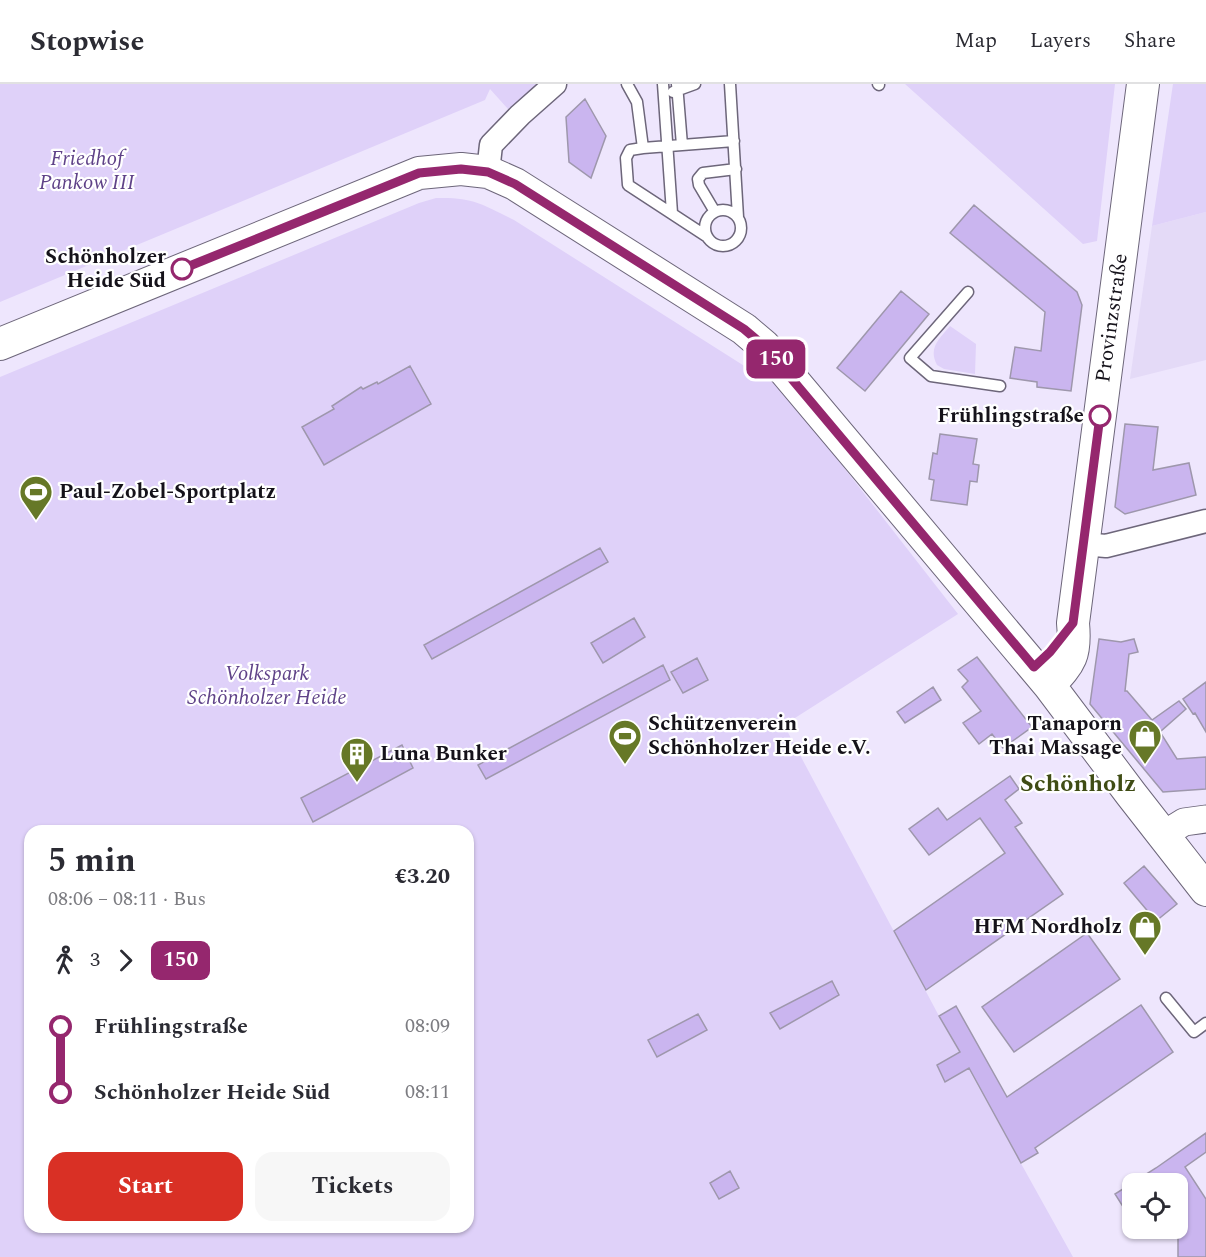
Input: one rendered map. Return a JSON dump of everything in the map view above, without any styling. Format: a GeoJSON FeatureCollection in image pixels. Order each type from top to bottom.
{"type":"FeatureCollection","features":[{"type":"Feature","properties":{"kind":"main road","name":"Provinzstraße"},"geometry":{"type":"LineString","coordinates":[[1042,676],[1069,663],[1075,644],[1073,623],[1143,84]]}},
{"type":"Feature","properties":{"kind":"main road"},"geometry":{"type":"LineString","coordinates":[[0,344],[419,173],[461,169],[488,172],[515,184],[744,329],[764,346],[1042,676],[1206,890]]}},
{"type":"Feature","properties":{"kind":"street"},"geometry":{"type":"LineString","coordinates":[[488,172],[491,145],[555,84]]}},
{"type":"Feature","properties":{"kind":"street"},"geometry":{"type":"LineString","coordinates":[[1083,544],[1106,546],[1206,521]]}},
{"type":"Feature","properties":{"kind":"street"},"geometry":{"type":"LineString","coordinates":[[1162,835],[1184,822],[1206,819]]}},
{"type":"Feature","properties":{"kind":"lane"},"geometry":{"type":"LineString","coordinates":[[627,84],[637,102],[643,148]]}},
{"type":"Feature","properties":{"kind":"lane"},"geometry":{"type":"LineString","coordinates":[[672,213],[663,90],[695,84]]}},
{"type":"Feature","properties":{"kind":"lane"},"geometry":{"type":"LineString","coordinates":[[730,84],[736,169],[738,217],[742,229],[732,244],[726,246],[715,244],[628,185],[626,158],[630,150],[734,141]]}},
{"type":"Feature","properties":{"kind":"lane"},"geometry":{"type":"LineString","coordinates":[[677,87],[682,145]]}},
{"type":"Feature","properties":{"kind":"lane"},"geometry":{"type":"LineString","coordinates":[[715,212],[699,185],[698,179],[703,173],[736,169]]}},
{"type":"Feature","properties":{"kind":"lane"},"geometry":{"type":"LineString","coordinates":[[706,236],[706,219],[715,212],[730,211],[738,217]]}},
{"type":"Feature","properties":{"kind":"lane"},"geometry":{"type":"LineString","coordinates":[[968,292],[910,358],[931,375],[1000,386]]}},
{"type":"Feature","properties":{"kind":"lane"},"geometry":{"type":"LineString","coordinates":[[1166,998],[1194,1032],[1206,1023]]}},
{"type":"Feature","properties":{"kind":"shaded area"},"geometry":{"type":"Polygon","coordinates":[[[1206,212],[1206,360],[1130,379],[1152,226],[1206,212]]]}},
{"type":"Feature","properties":{"kind":"green space","name":"Friedhof Pankow III"},"geometry":{"type":"Polygon","coordinates":[[[0,84],[541,84],[508,109],[490,89],[485,100],[0,302],[0,84]]]}},
{"type":"Feature","properties":{"kind":"green space"},"geometry":{"type":"Polygon","coordinates":[[[905,84],[1115,84],[1097,241],[1083,244],[905,84]]]}},
{"type":"Feature","properties":{"kind":"green space"},"geometry":{"type":"Polygon","coordinates":[[[1173,84],[1206,84],[1206,212],[1152,226],[1173,84]]]}},
{"type":"Feature","properties":{"kind":"green space","name":"Volkspark Schönholzer Heide"},"geometry":{"type":"Polygon","coordinates":[[[436,198],[469,200],[514,220],[757,374],[767,369],[958,614],[784,725],[939,1016],[1073,1257],[0,1257],[0,377],[419,203],[436,198]]]}},
{"type":"Feature","properties":{"kind":"green space"},"geometry":{"type":"Polygon","coordinates":[[[950,326],[976,344],[975,374],[944,369],[937,365],[934,349],[950,326]]]}},
{"type":"Feature","properties":{"kind":"building"},"geometry":{"type":"Polygon","coordinates":[[[585,99],[606,136],[591,178],[569,162],[566,117],[585,99]]]}},
{"type":"Feature","properties":{"kind":"building"},"geometry":{"type":"Polygon","coordinates":[[[974,205],[1077,292],[1082,305],[1071,391],[1037,387],[1037,382],[1010,378],[1015,347],[1041,351],[1045,312],[950,233],[974,205]]]}},
{"type":"Feature","properties":{"kind":"building"},"geometry":{"type":"Polygon","coordinates":[[[901,291],[929,314],[865,391],[837,368],[901,291]]]}},
{"type":"Feature","properties":{"kind":"building"},"geometry":{"type":"Polygon","coordinates":[[[410,366],[431,404],[324,465],[302,427],[334,409],[332,406],[361,387],[363,389],[377,382],[378,384],[410,366]]]}},
{"type":"Feature","properties":{"kind":"building"},"geometry":{"type":"Polygon","coordinates":[[[1125,424],[1158,427],[1153,470],[1189,463],[1196,495],[1125,514],[1115,507],[1125,424]]]}},
{"type":"Feature","properties":{"kind":"building"},"geometry":{"type":"Polygon","coordinates":[[[940,434],[977,439],[973,464],[979,465],[977,482],[970,481],[967,505],[931,500],[934,480],[929,479],[933,453],[937,454],[940,434]]]}},
{"type":"Feature","properties":{"kind":"building"},"geometry":{"type":"Polygon","coordinates":[[[600,548],[608,562],[432,659],[424,645],[600,548]]]}},
{"type":"Feature","properties":{"kind":"building"},"geometry":{"type":"Polygon","coordinates":[[[634,618],[645,637],[603,663],[591,643],[634,618]]]}},
{"type":"Feature","properties":{"kind":"building"},"geometry":{"type":"Polygon","coordinates":[[[1099,639],[1121,642],[1134,639],[1138,652],[1129,654],[1125,691],[1152,720],[1179,701],[1186,709],[1160,732],[1177,759],[1206,757],[1206,789],[1163,792],[1090,704],[1099,639]]]}},
{"type":"Feature","properties":{"kind":"building"},"geometry":{"type":"Polygon","coordinates":[[[977,657],[1032,727],[1003,748],[992,734],[979,744],[963,723],[981,711],[962,687],[968,681],[958,670],[977,657]]]}},
{"type":"Feature","properties":{"kind":"building"},"geometry":{"type":"Polygon","coordinates":[[[697,658],[708,680],[683,693],[671,672],[697,658]]]}},
{"type":"Feature","properties":{"kind":"building"},"geometry":{"type":"Polygon","coordinates":[[[663,665],[670,680],[486,779],[478,765],[663,665]]]}},
{"type":"Feature","properties":{"kind":"building"},"geometry":{"type":"Polygon","coordinates":[[[1206,682],[1206,732],[1195,713],[1193,714],[1183,699],[1206,682]]]}},
{"type":"Feature","properties":{"kind":"building"},"geometry":{"type":"Polygon","coordinates":[[[933,687],[941,700],[905,723],[897,712],[933,687]]]}},
{"type":"Feature","properties":{"kind":"building","name":"Luna Bunker"},"geometry":{"type":"Polygon","coordinates":[[[402,745],[413,768],[313,822],[301,798],[402,745]]]}},
{"type":"Feature","properties":{"kind":"building"},"geometry":{"type":"Polygon","coordinates":[[[1010,776],[1019,789],[1005,800],[1022,823],[1015,827],[1063,894],[926,990],[894,931],[1005,853],[980,818],[929,855],[909,829],[938,808],[947,820],[1010,776]]]}},
{"type":"Feature","properties":{"kind":"building"},"geometry":{"type":"Polygon","coordinates":[[[1144,866],[1177,904],[1156,921],[1124,883],[1144,866]]]}},
{"type":"Feature","properties":{"kind":"building"},"geometry":{"type":"Polygon","coordinates":[[[1087,933],[1120,979],[1014,1052],[982,1007],[1087,933]]]}},
{"type":"Feature","properties":{"kind":"building"},"geometry":{"type":"Polygon","coordinates":[[[832,981],[839,995],[780,1029],[770,1013],[832,981]]]}},
{"type":"Feature","properties":{"kind":"building"},"geometry":{"type":"Polygon","coordinates":[[[1141,1005],[1173,1052],[1035,1148],[1038,1153],[1021,1163],[969,1068],[945,1082],[937,1065],[960,1052],[939,1016],[956,1006],[1007,1097],[1141,1005]]]}},
{"type":"Feature","properties":{"kind":"building"},"geometry":{"type":"Polygon","coordinates":[[[698,1014],[707,1030],[657,1057],[648,1040],[698,1014]]]}},
{"type":"Feature","properties":{"kind":"building"},"geometry":{"type":"Polygon","coordinates":[[[1206,1133],[1206,1152],[1185,1167],[1206,1199],[1206,1257],[1178,1257],[1178,1239],[1188,1239],[1188,1173],[1148,1173],[1206,1133]]]}},
{"type":"Feature","properties":{"kind":"building"},"geometry":{"type":"Polygon","coordinates":[[[730,1171],[739,1188],[719,1199],[710,1183],[730,1171]]]}},
{"type":"Feature","properties":{"kind":"building"},"geometry":{"type":"Polygon","coordinates":[[[1122,1190],[1122,1205],[1115,1194],[1122,1190]]]}},
{"type":"Feature","properties":{"kind":"bus line","name":"150"},"geometry":{"type":"LineString","coordinates":[[182,269],[419,173],[461,169],[488,172],[515,184],[744,329],[764,346],[1034,667],[1050,652],[1073,623],[1100,416]]}},
{"type":"Feature","properties":{"kind":"place","name":"Schönholzer Heide Süd"},"geometry":{"type":"Point","coordinates":[182,269]}},
{"type":"Feature","properties":{"kind":"place","name":"Frühlingstraße"},"geometry":{"type":"Point","coordinates":[1100,416]}},
{"type":"Feature","properties":{"kind":"place","name":"Paul-Zobel-Sportplatz"},"geometry":{"type":"Point","coordinates":[36,521]}},
{"type":"Feature","properties":{"kind":"place","name":"Schützenverein Schönholzer Heide e.V."},"geometry":{"type":"Point","coordinates":[625,765]}},
{"type":"Feature","properties":{"kind":"place","name":"Tanaporn Thai Massage"},"geometry":{"type":"Point","coordinates":[1145,765]}},
{"type":"Feature","properties":{"kind":"place","name":"Luna Bunker"},"geometry":{"type":"Point","coordinates":[357,783]}},
{"type":"Feature","properties":{"kind":"place","name":"HFM Nordholz"},"geometry":{"type":"Point","coordinates":[1145,956]}},
{"type":"Feature","properties":{"kind":"district","name":"Schönholz"},"geometry":{"type":"Point","coordinates":[1078,784]}}]}
